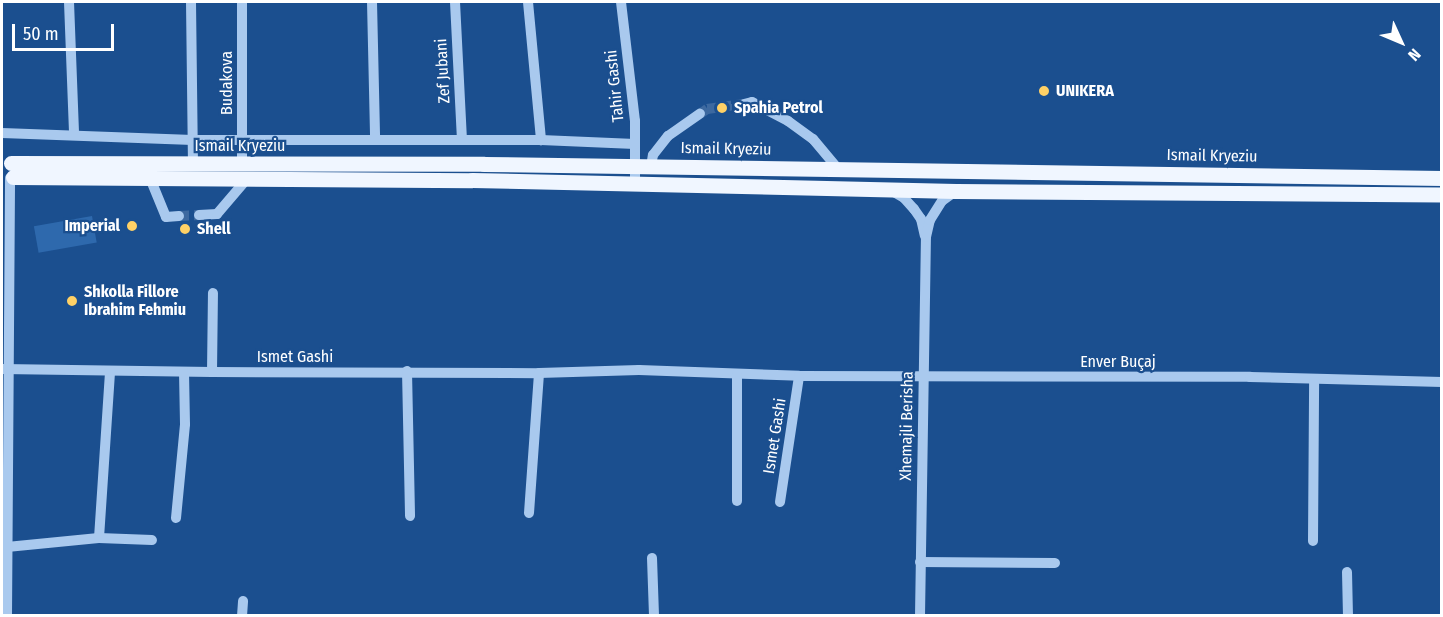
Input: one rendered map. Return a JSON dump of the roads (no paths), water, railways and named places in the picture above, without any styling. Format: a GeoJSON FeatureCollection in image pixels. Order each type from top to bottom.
{"type":"FeatureCollection","features":[{"type":"Feature","properties":{"kind":"main road","name":"Ismail Kryeziu"},"geometry":{"type":"LineString","coordinates":[[5,171],[193,164],[244,172],[414,179],[956,190],[1442,194]]}},
{"type":"Feature","properties":{"kind":"main road","name":"Ismail Kryeziu"},"geometry":{"type":"LineString","coordinates":[[5,171],[150,178],[244,172],[644,167],[1442,178]]}},
{"type":"Feature","properties":{"kind":"street"},"geometry":{"type":"LineString","coordinates":[[69,2],[74,134]]}},
{"type":"Feature","properties":{"kind":"street"},"geometry":{"type":"LineString","coordinates":[[191,2],[193,164]]}},
{"type":"Feature","properties":{"kind":"street","name":"Budakova"},"geometry":{"type":"LineString","coordinates":[[242,2],[244,172]]}},
{"type":"Feature","properties":{"kind":"street"},"geometry":{"type":"LineString","coordinates":[[372,2],[375,139]]}},
{"type":"Feature","properties":{"kind":"street","name":"Zef Jubani"},"geometry":{"type":"LineString","coordinates":[[455,2],[462,139]]}},
{"type":"Feature","properties":{"kind":"street"},"geometry":{"type":"LineString","coordinates":[[528,2],[541,140]]}},
{"type":"Feature","properties":{"kind":"street","name":"Tahir Gashi"},"geometry":{"type":"LineString","coordinates":[[621,2],[635,121],[635,144],[644,167],[636,183]]}},
{"type":"Feature","properties":{"kind":"street"},"geometry":{"type":"LineString","coordinates":[[744,104],[752,102],[788,121],[813,139],[838,169]]}},
{"type":"Feature","properties":{"kind":"street"},"geometry":{"type":"LineString","coordinates":[[644,167],[668,136],[700,114]]}},
{"type":"Feature","properties":{"kind":"street"},"geometry":{"type":"LineString","coordinates":[[2,133],[193,140],[462,139],[635,144]]}},
{"type":"Feature","properties":{"kind":"street"},"geometry":{"type":"LineString","coordinates":[[5,171],[4,534],[7,547],[4,584],[7,615]]}},
{"type":"Feature","properties":{"kind":"street"},"geometry":{"type":"LineString","coordinates":[[199,215],[217,214],[244,172]]}},
{"type":"Feature","properties":{"kind":"street"},"geometry":{"type":"LineString","coordinates":[[150,178],[166,217],[179,216]]}},
{"type":"Feature","properties":{"kind":"street","name":"Xhemajli Berisha"},"geometry":{"type":"LineString","coordinates":[[889,189],[904,198],[914,208],[926,237]]}},
{"type":"Feature","properties":{"kind":"street","name":"Xhemajli Berisha"},"geometry":{"type":"LineString","coordinates":[[920,615],[926,237],[930,220],[942,201],[956,190]]}},
{"type":"Feature","properties":{"kind":"street"},"geometry":{"type":"LineString","coordinates":[[212,372],[213,293]]}},
{"type":"Feature","properties":{"kind":"street","name":"Ismet Gashi"},"geometry":{"type":"LineString","coordinates":[[6,369],[539,373],[639,370],[799,376],[922,376]]}},
{"type":"Feature","properties":{"kind":"street"},"geometry":{"type":"LineString","coordinates":[[99,538],[110,371]]}},
{"type":"Feature","properties":{"kind":"street"},"geometry":{"type":"LineString","coordinates":[[407,371],[410,516]]}},
{"type":"Feature","properties":{"kind":"street"},"geometry":{"type":"LineString","coordinates":[[176,518],[185,424],[184,372]]}},
{"type":"Feature","properties":{"kind":"street"},"geometry":{"type":"LineString","coordinates":[[529,513],[539,373]]}},
{"type":"Feature","properties":{"kind":"street","name":"Ismet Gashi"},"geometry":{"type":"LineString","coordinates":[[736,501],[737,374]]}},
{"type":"Feature","properties":{"kind":"street","name":"Ismet Gashi"},"geometry":{"type":"LineString","coordinates":[[780,502],[799,376]]}},
{"type":"Feature","properties":{"kind":"street","name":"Enver Buçaj"},"geometry":{"type":"LineString","coordinates":[[922,376],[1442,382]]}},
{"type":"Feature","properties":{"kind":"street"},"geometry":{"type":"LineString","coordinates":[[1313,541],[1314,379]]}},
{"type":"Feature","properties":{"kind":"street"},"geometry":{"type":"LineString","coordinates":[[7,547],[99,538],[152,540]]}},
{"type":"Feature","properties":{"kind":"street"},"geometry":{"type":"LineString","coordinates":[[652,558],[654,615]]}},
{"type":"Feature","properties":{"kind":"street"},"geometry":{"type":"LineString","coordinates":[[920,562],[1055,563]]}},
{"type":"Feature","properties":{"kind":"street"},"geometry":{"type":"LineString","coordinates":[[1347,572],[1348,615]]}},
{"type":"Feature","properties":{"kind":"street"},"geometry":{"type":"LineString","coordinates":[[242,615],[243,601]]}},
{"type":"Feature","properties":{"kind":"tunnel"},"geometry":{"type":"LineString","coordinates":[[700,114],[707,109],[744,104]]}},
{"type":"Feature","properties":{"kind":"tunnel"},"geometry":{"type":"LineString","coordinates":[[179,216],[199,215]]}},
{"type":"Feature","properties":{"kind":"place","name":"UNIKERA"},"geometry":{"type":"Point","coordinates":[1044,91]}},
{"type":"Feature","properties":{"kind":"place","name":"Spahia Petrol"},"geometry":{"type":"Point","coordinates":[722,108]}},
{"type":"Feature","properties":{"kind":"place","name":"Imperial"},"geometry":{"type":"Point","coordinates":[132,226]}},
{"type":"Feature","properties":{"kind":"place","name":"Shell"},"geometry":{"type":"Point","coordinates":[185,229]}},
{"type":"Feature","properties":{"kind":"place","name":"Shkolla Fillore Ibrahim Fehmiu"},"geometry":{"type":"Point","coordinates":[72,301]}}]}
